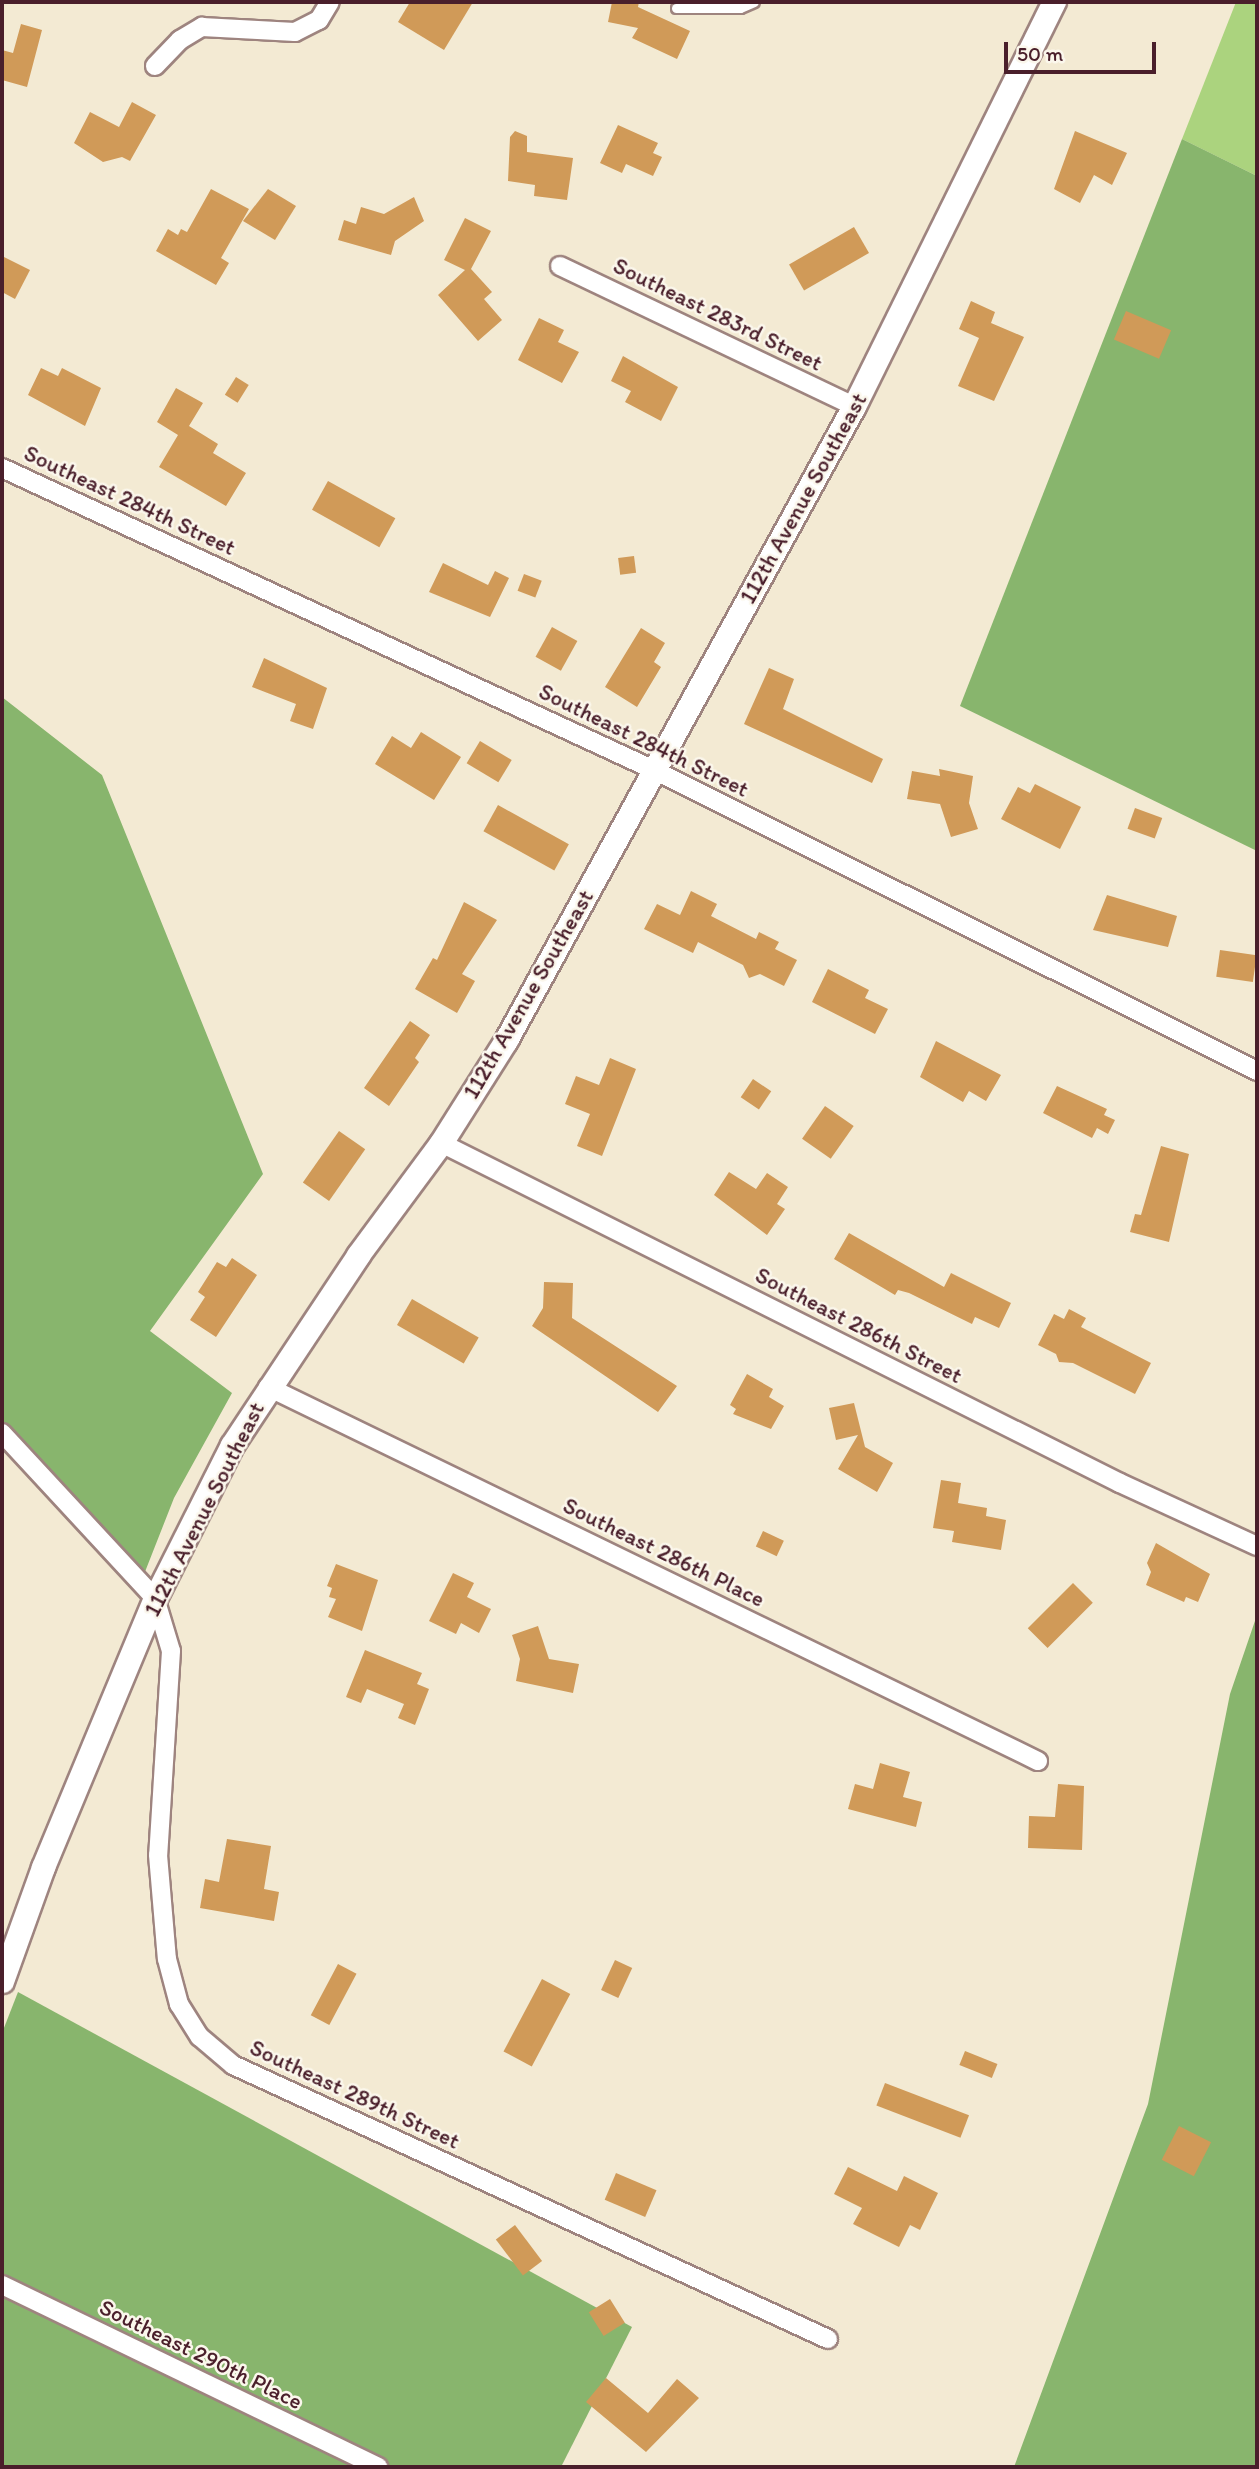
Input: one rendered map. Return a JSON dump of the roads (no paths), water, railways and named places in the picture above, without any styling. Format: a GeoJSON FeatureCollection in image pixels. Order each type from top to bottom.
{"type":"FeatureCollection","features":[{"type":"Feature","properties":{"kind":"street"},"geometry":{"type":"LineString","coordinates":[[155,66],[180,40],[202,27],[295,32],[319,20],[330,2]]}},
{"type":"Feature","properties":{"kind":"street","name":"112th Avenue Southeast"},"geometry":{"type":"LineString","coordinates":[[2,1981],[43,1867],[155,1598],[232,1445],[268,1387],[441,1143],[506,1040],[854,406],[1054,2]]}},
{"type":"Feature","properties":{"kind":"street","name":"Southeast 283rd Street"},"geometry":{"type":"LineString","coordinates":[[560,266],[854,406]]}},
{"type":"Feature","properties":{"kind":"street","name":"Southeast 284th Street"},"geometry":{"type":"LineString","coordinates":[[2,468],[654,770],[1257,1071]]}},
{"type":"Feature","properties":{"kind":"street","name":"Southeast 286th Street"},"geometry":{"type":"LineString","coordinates":[[441,1143],[1107,1477],[1257,1546]]}},
{"type":"Feature","properties":{"kind":"street","name":"Southeast 286th Place"},"geometry":{"type":"LineString","coordinates":[[268,1387],[1038,1761]]}},
{"type":"Feature","properties":{"kind":"street"},"geometry":{"type":"LineString","coordinates":[[2,1433],[155,1598]]}},
{"type":"Feature","properties":{"kind":"street","name":"Southeast 289th Street"},"geometry":{"type":"LineString","coordinates":[[155,1598],[171,1651],[158,1855],[167,1959],[179,2004],[200,2038],[233,2065],[828,2339]]}},
{"type":"Feature","properties":{"kind":"street","name":"Southeast 290th Place"},"geometry":{"type":"LineString","coordinates":[[2,2285],[379,2467]]}},
{"type":"Feature","properties":{"kind":"lane"},"geometry":{"type":"LineString","coordinates":[[676,8],[740,8],[754,2]]}}]}
